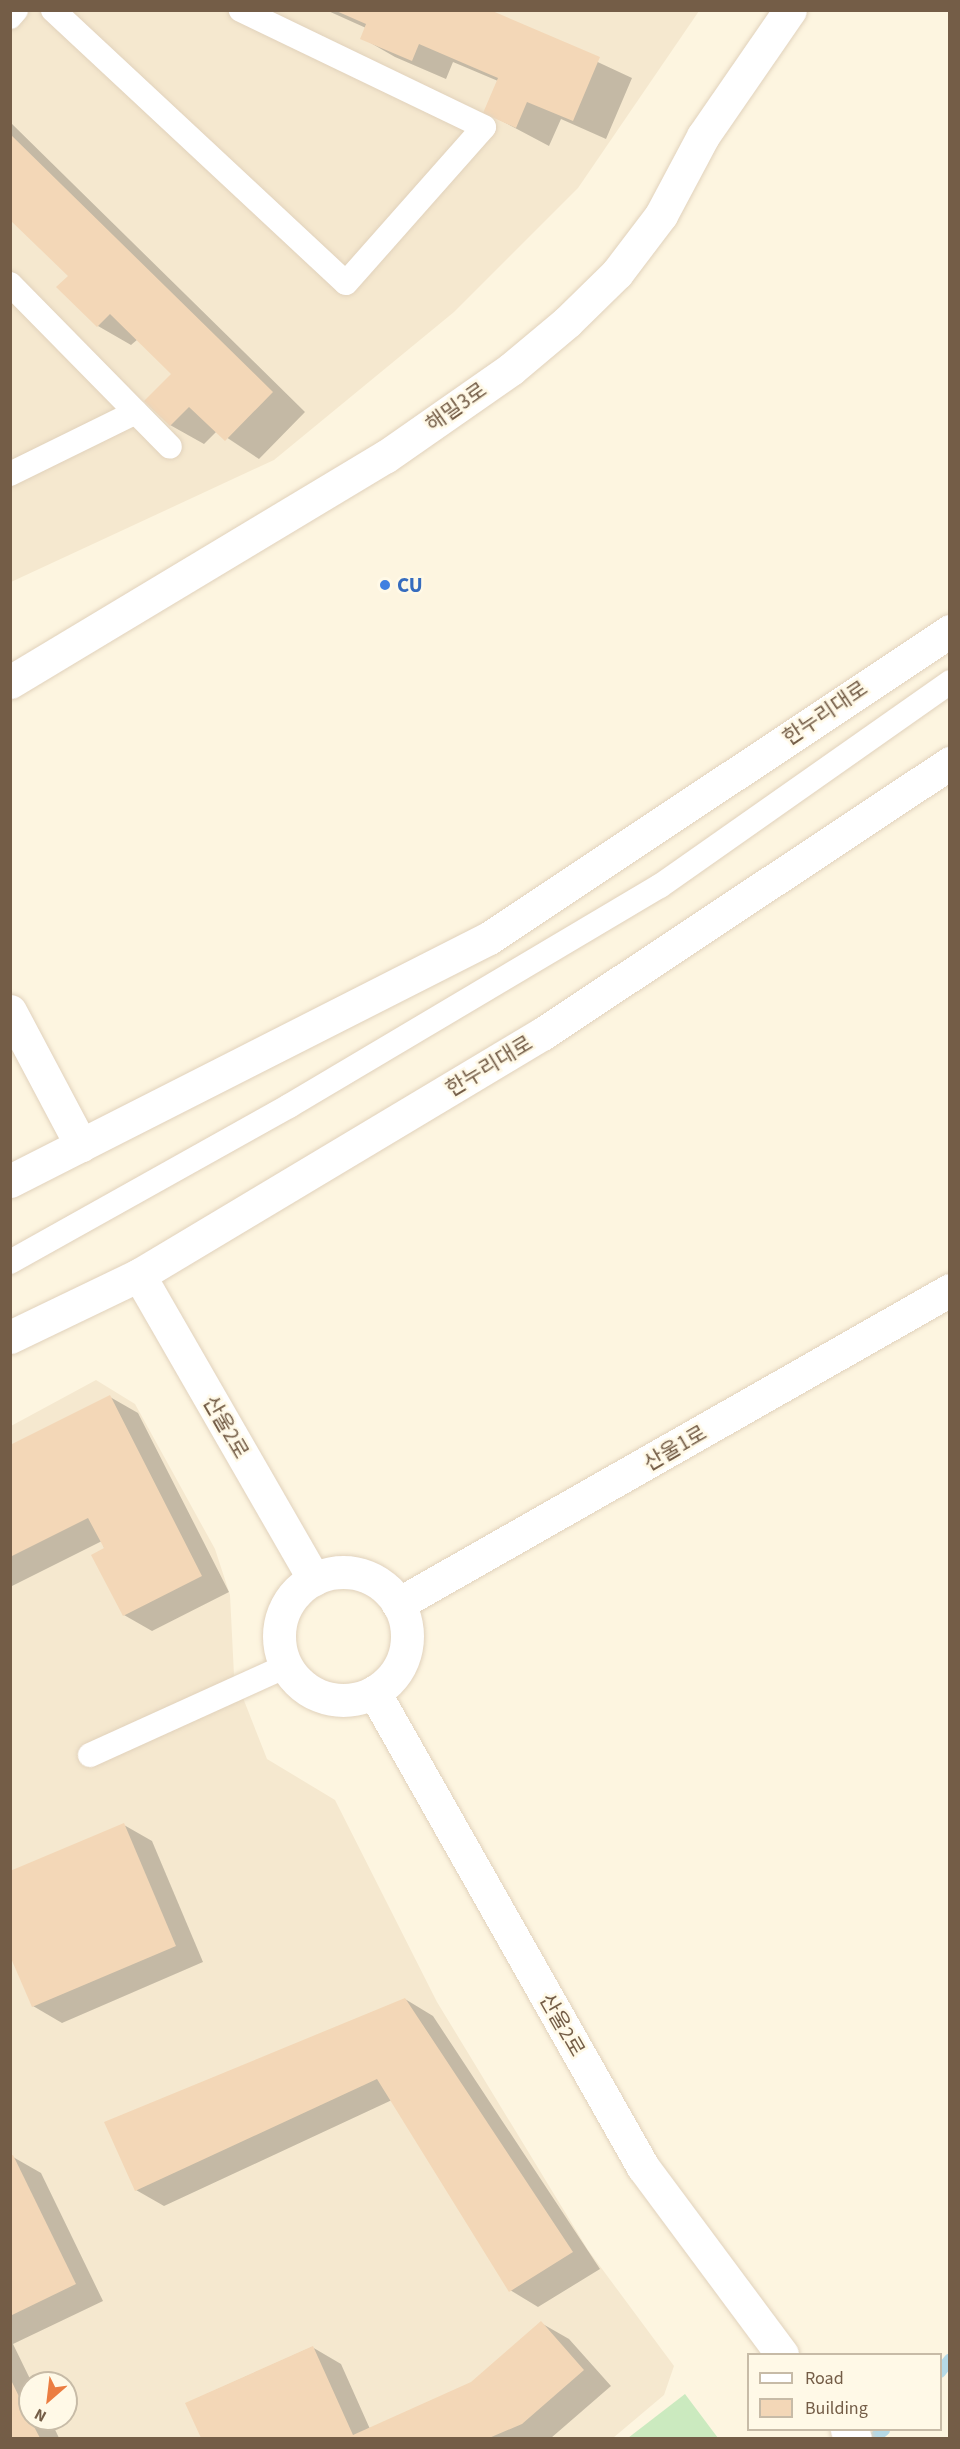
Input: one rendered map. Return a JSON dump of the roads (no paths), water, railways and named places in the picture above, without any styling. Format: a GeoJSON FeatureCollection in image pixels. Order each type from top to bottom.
{"type":"FeatureCollection","features":[{"type":"Feature","properties":{"kind":"street","name":"해밀3로"},"geometry":{"type":"LineString","coordinates":[[10,682],[385,457],[511,369],[567,322],[617,273],[661,215],[703,136],[790,10]]}},
{"type":"Feature","properties":{"kind":"street","name":"한누리대로"},"geometry":{"type":"LineString","coordinates":[[10,1181],[489,938],[950,631]]}},
{"type":"Feature","properties":{"kind":"street","name":"한누리대로"},"geometry":{"type":"LineString","coordinates":[[10,1337],[139,1275],[542,1034],[950,763]]}},
{"type":"Feature","properties":{"kind":"street"},"geometry":{"type":"LineString","coordinates":[[10,1011],[81,1145]]}},
{"type":"Feature","properties":{"kind":"street","name":"산울2로"},"geometry":{"type":"LineString","coordinates":[[139,1275],[314,1579]]}},
{"type":"Feature","properties":{"kind":"street","name":"산울1로"},"geometry":{"type":"LineString","coordinates":[[398,1604],[950,1290]]}},
{"type":"Feature","properties":{"kind":"street"},"geometry":{"type":"LineString","coordinates":[[337,1572],[359,1574],[379,1582],[398,1604],[408,1638],[403,1658],[393,1677],[374,1692],[337,1700],[316,1695],[286,1666],[279,1625],[286,1606],[314,1579],[337,1572]]}},
{"type":"Feature","properties":{"kind":"street","name":"산울2로"},"geometry":{"type":"LineString","coordinates":[[374,1692],[643,2167],[777,2349]]}},
{"type":"Feature","properties":{"kind":"lane"},"geometry":{"type":"LineString","coordinates":[[10,16],[16,10]]}},
{"type":"Feature","properties":{"kind":"lane"},"geometry":{"type":"LineString","coordinates":[[53,10],[346,283],[484,128],[241,10]]}},
{"type":"Feature","properties":{"kind":"lane"},"geometry":{"type":"LineString","coordinates":[[10,284],[170,447]]}},
{"type":"Feature","properties":{"kind":"lane"},"geometry":{"type":"LineString","coordinates":[[10,474],[136,412]]}},
{"type":"Feature","properties":{"kind":"lane"},"geometry":{"type":"LineString","coordinates":[[10,1262],[279,1112],[660,886],[950,682]]}},
{"type":"Feature","properties":{"kind":"lane"},"geometry":{"type":"LineString","coordinates":[[90,1755],[286,1666]]}},
{"type":"Feature","properties":{"kind":"waterway"},"geometry":{"type":"LineString","coordinates":[[942,2369],[950,2359]]}},
{"type":"Feature","properties":{"kind":"waterway"},"geometry":{"type":"LineString","coordinates":[[874,2438],[883,2431]]}},
{"type":"Feature","properties":{"kind":"place","name":"CU"},"geometry":{"type":"Point","coordinates":[385,585]}}]}
